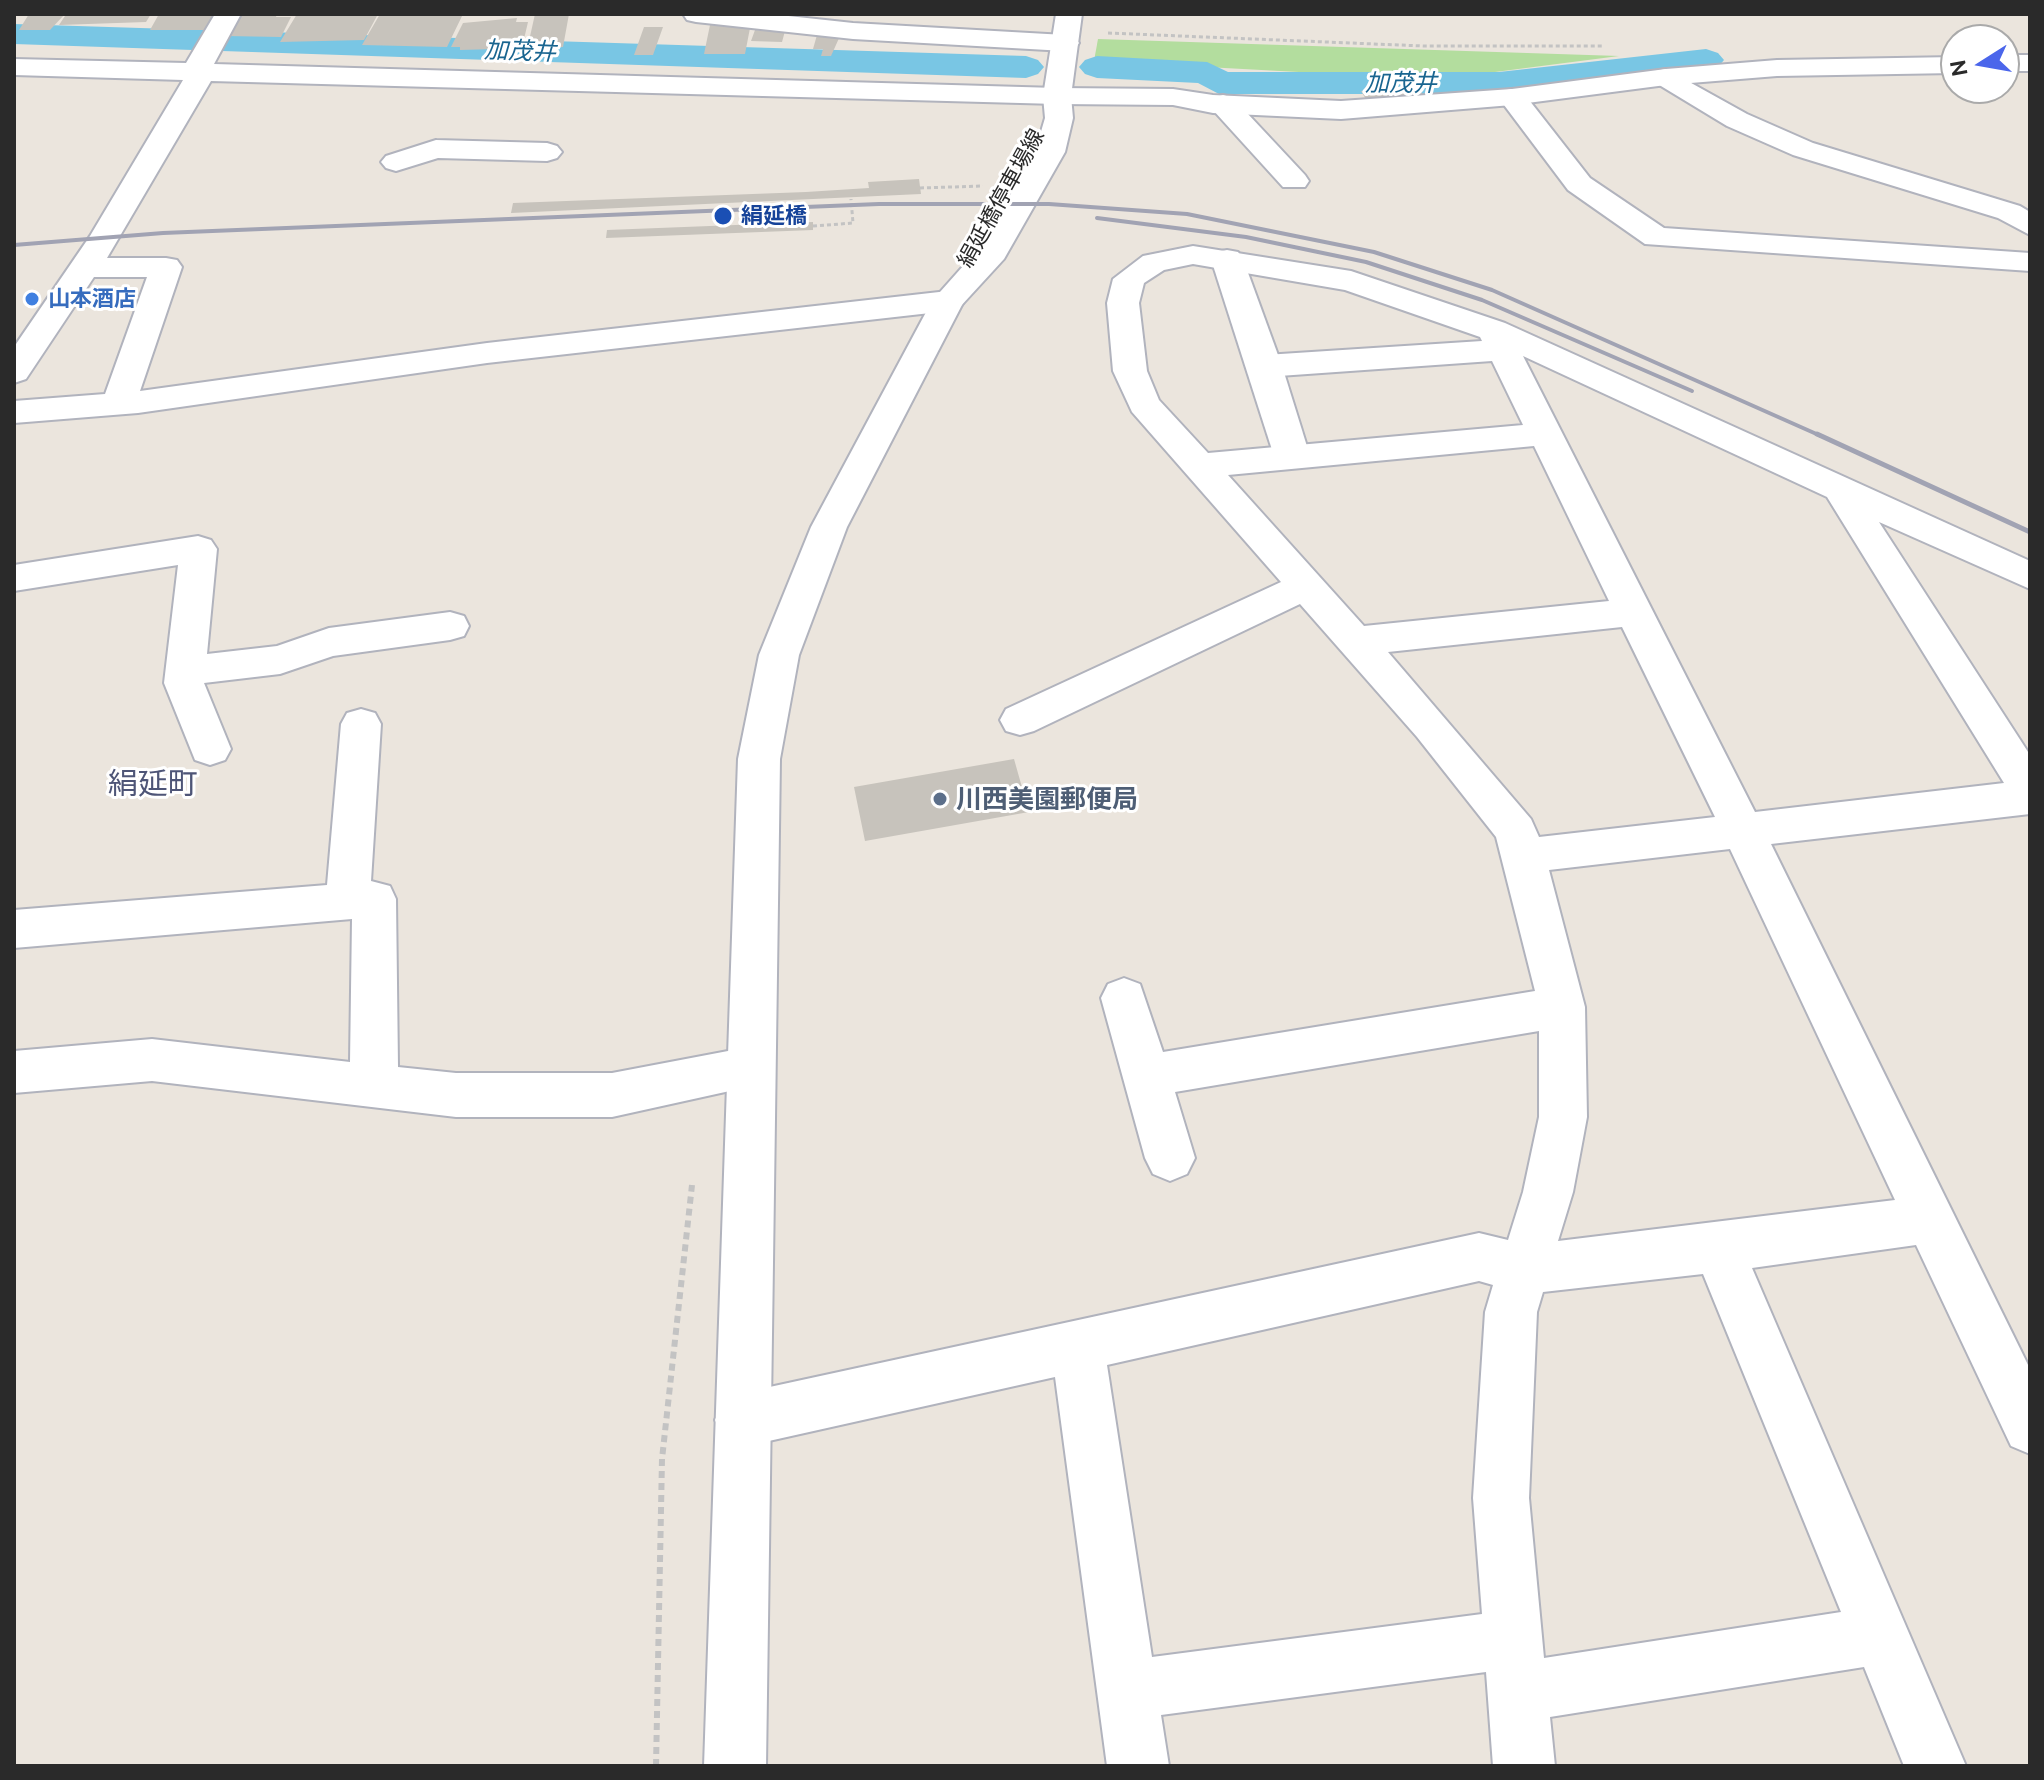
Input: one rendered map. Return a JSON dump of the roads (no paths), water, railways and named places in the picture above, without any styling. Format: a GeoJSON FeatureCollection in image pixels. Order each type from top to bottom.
{"type":"FeatureCollection","features":[{"type":"Feature","properties":{"kind":"street"},"geometry":{"type":"LineString","coordinates":[[14,372],[106,236],[202,72],[200,62],[228,14]]}},
{"type":"Feature","properties":{"kind":"street"},"geometry":{"type":"LineString","coordinates":[[696,14],[853,31],[1064,47],[1173,97],[1223,104],[1341,110],[1512,97],[1666,77],[1777,68],[1940,65]]}},
{"type":"Feature","properties":{"kind":"street"},"geometry":{"type":"LineString","coordinates":[[396,162],[436,149],[462,114],[1064,47]]}},
{"type":"Feature","properties":{"kind":"street","name":"絹延橋停車場線"},"geometry":{"type":"LineString","coordinates":[[948,301],[967,252],[1029,151],[1064,47]]}},
{"type":"Feature","properties":{"kind":"street","name":"絹延橋停車場線"},"geometry":{"type":"LineString","coordinates":[[948,301],[993,252],[1050,152],[1059,118],[1064,47]]}},
{"type":"Feature","properties":{"kind":"street"},"geometry":{"type":"LineString","coordinates":[[14,67],[202,72],[462,114],[547,152]]}},
{"type":"Feature","properties":{"kind":"street"},"geometry":{"type":"LineString","coordinates":[[1666,77],[1737,120],[1803,149],[2009,212],[2030,226]]}},
{"type":"Feature","properties":{"kind":"street"},"geometry":{"type":"LineString","coordinates":[[1512,97],[1579,184],[1656,237],[2030,262]]}},
{"type":"Feature","properties":{"kind":"street"},"geometry":{"type":"LineString","coordinates":[[1223,104],[1294,181]]}},
{"type":"Feature","properties":{"kind":"street"},"geometry":{"type":"LineString","coordinates":[[1524,1766],[1501,1498],[1511,1312],[1548,1192],[1563,1117],[1562,1007],[1523,856],[1516,831],[1431,726],[1144,404],[1130,371],[1123,303],[1129,279],[1154,263],[1193,255],[1351,281],[1498,340],[1838,486],[2030,576]]}},
{"type":"Feature","properties":{"kind":"street"},"geometry":{"type":"LineString","coordinates":[[1227,259],[1265,366],[1292,456]]}},
{"type":"Feature","properties":{"kind":"street"},"geometry":{"type":"LineString","coordinates":[[83,268],[166,267],[118,404]]}},
{"type":"Feature","properties":{"kind":"street"},"geometry":{"type":"LineString","coordinates":[[14,412],[118,404],[487,353],[948,301]]}},
{"type":"Feature","properties":{"kind":"street"},"geometry":{"type":"LineString","coordinates":[[735,1766],[749,1068],[759,759],[779,655],[829,527],[948,301]]}},
{"type":"Feature","properties":{"kind":"street"},"geometry":{"type":"LineString","coordinates":[[1265,366],[1498,340]]}},
{"type":"Feature","properties":{"kind":"street"},"geometry":{"type":"LineString","coordinates":[[1498,340],[1743,831],[2030,1427]]}},
{"type":"Feature","properties":{"kind":"street"},"geometry":{"type":"LineString","coordinates":[[1197,466],[1545,434]]}},
{"type":"Feature","properties":{"kind":"street"},"geometry":{"type":"LineString","coordinates":[[1838,486],[2030,790]]}},
{"type":"Feature","properties":{"kind":"street"},"geometry":{"type":"LineString","coordinates":[[14,578],[198,549],[184,683],[210,749]]}},
{"type":"Feature","properties":{"kind":"street"},"geometry":{"type":"LineString","coordinates":[[1020,720],[1305,586]]}},
{"type":"Feature","properties":{"kind":"street"},"geometry":{"type":"LineString","coordinates":[[1354,641],[1633,612]]}},
{"type":"Feature","properties":{"kind":"street"},"geometry":{"type":"LineString","coordinates":[[186,671],[280,660],[329,642],[450,626]]}},
{"type":"Feature","properties":{"kind":"street"},"geometry":{"type":"LineString","coordinates":[[348,902],[361,724]]}},
{"type":"Feature","properties":{"kind":"street"},"geometry":{"type":"LineString","coordinates":[[1523,856],[2030,797]]}},
{"type":"Feature","properties":{"kind":"street"},"geometry":{"type":"LineString","coordinates":[[14,929],[374,899],[374,1084]]}},
{"type":"Feature","properties":{"kind":"street"},"geometry":{"type":"LineString","coordinates":[[1124,998],[1170,1158]]}},
{"type":"Feature","properties":{"kind":"street"},"geometry":{"type":"LineString","coordinates":[[1147,1076],[1562,1007]]}},
{"type":"Feature","properties":{"kind":"street"},"geometry":{"type":"LineString","coordinates":[[14,1072],[152,1060],[456,1095],[612,1095],[749,1068]]}},
{"type":"Feature","properties":{"kind":"street"},"geometry":{"type":"LineString","coordinates":[[742,1420],[1479,1257],[1524,1269],[1718,1248],[1930,1219]]}},
{"type":"Feature","properties":{"kind":"street"},"geometry":{"type":"LineString","coordinates":[[1718,1248],[1935,1766]]}},
{"type":"Feature","properties":{"kind":"street"},"geometry":{"type":"LineString","coordinates":[[1077,1345],[1138,1766]]}},
{"type":"Feature","properties":{"kind":"street"},"geometry":{"type":"LineString","coordinates":[[1127,1690],[1516,1666],[1880,1635]]}},
{"type":"Feature","properties":{"kind":"waterway","name":"加茂井"},"geometry":{"type":"LineString","coordinates":[[14,34],[1026,67]]}},
{"type":"Feature","properties":{"kind":"waterway","name":"加茂井"},"geometry":{"type":"LineString","coordinates":[[1097,67],[1207,73],[1219,83],[1499,83],[1706,60]]}},
{"type":"Feature","properties":{"kind":"railway"},"geometry":{"type":"LineString","coordinates":[[14,245],[163,233],[879,204],[1049,204],[1187,214],[1374,252],[1492,290],[1821,436]]}},
{"type":"Feature","properties":{"kind":"railway"},"geometry":{"type":"LineString","coordinates":[[1097,218],[1246,237],[1366,262],[1482,300],[1692,391]]}},
{"type":"Feature","properties":{"kind":"railway"},"geometry":{"type":"LineString","coordinates":[[1817,434],[2030,532]]}},
{"type":"Feature","properties":{"kind":"place","name":"絹延橋"},"geometry":{"type":"Point","coordinates":[723,216]}},
{"type":"Feature","properties":{"kind":"place","name":"山本酒店"},"geometry":{"type":"Point","coordinates":[32,299]}},
{"type":"Feature","properties":{"kind":"place","name":"川西美園郵便局"},"geometry":{"type":"Point","coordinates":[940,799]}},
{"type":"Feature","properties":{"kind":"district","name":"絹延町"},"geometry":{"type":"Point","coordinates":[153,784]}}]}
